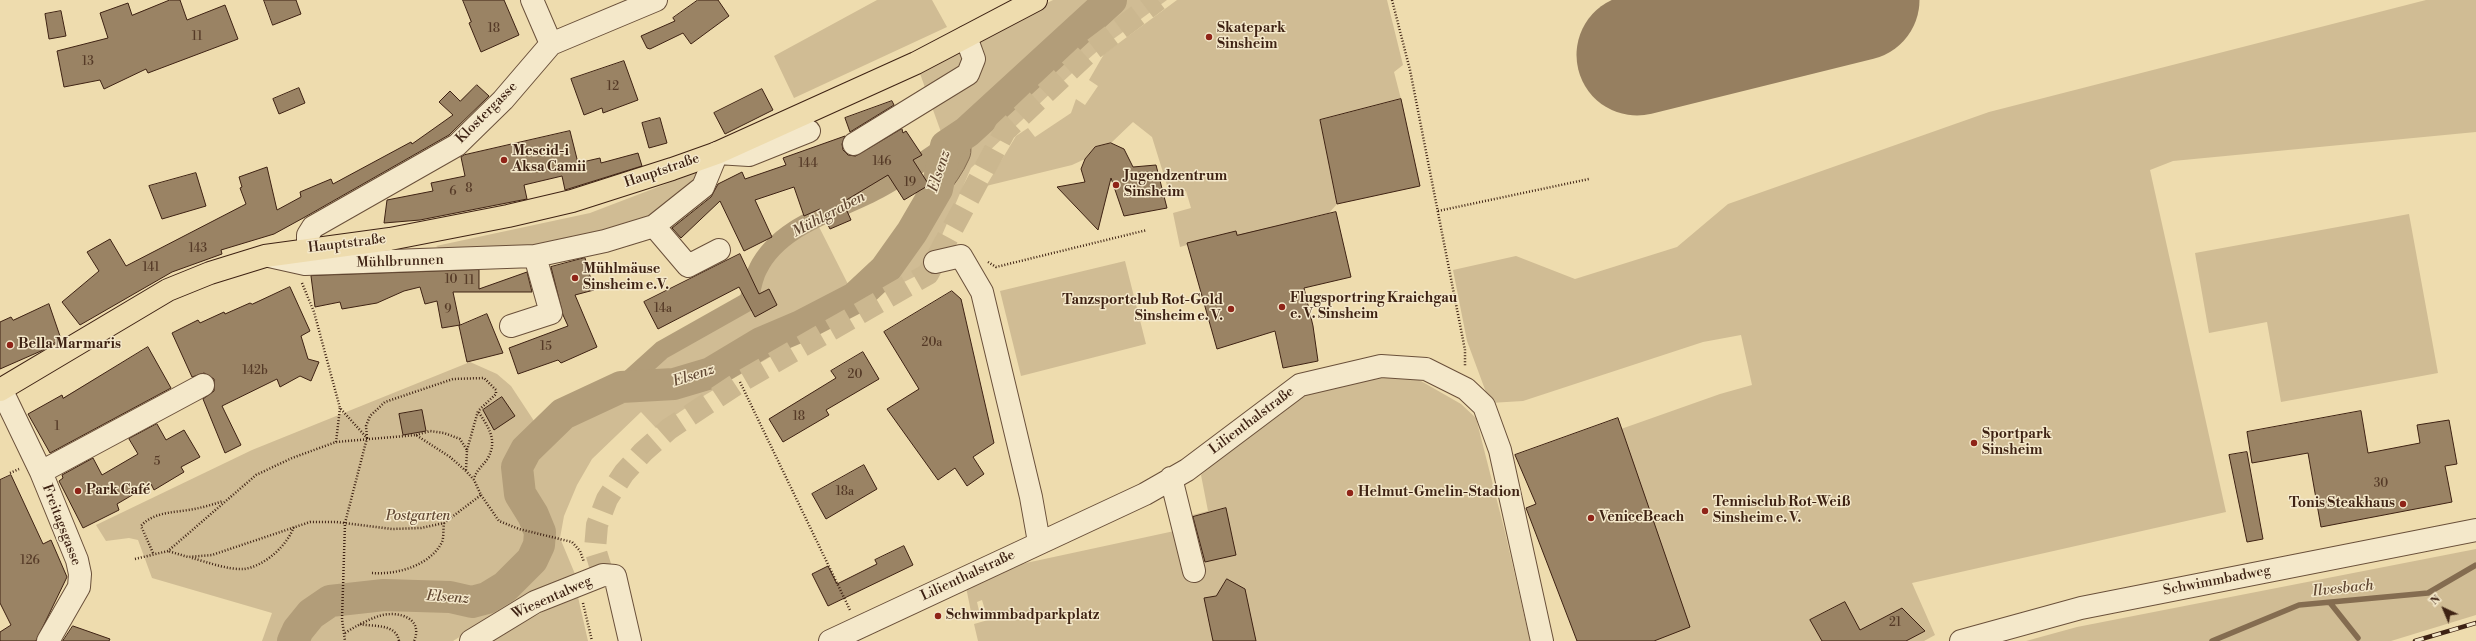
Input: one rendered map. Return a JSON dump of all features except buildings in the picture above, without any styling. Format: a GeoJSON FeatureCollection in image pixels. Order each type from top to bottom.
{"type":"FeatureCollection","features":[{"type":"Feature","properties":{"kind":"main road","name":"Hauptstraße"},"geometry":{"type":"LineString","coordinates":[[0,389],[168,290],[239,262],[308,249],[426,233],[565,202],[672,169],[717,152],[916,63],[1036,0]]}},
{"type":"Feature","properties":{"kind":"street"},"geometry":{"type":"LineString","coordinates":[[532,0],[551,44]]}},
{"type":"Feature","properties":{"kind":"street","name":"Klostergasse"},"geometry":{"type":"LineString","coordinates":[[308,249],[308,236],[313,227],[456,145],[503,100],[551,44],[656,0]]}},
{"type":"Feature","properties":{"kind":"street"},"geometry":{"type":"LineString","coordinates":[[854,144],[968,74],[974,59],[966,37]]}},
{"type":"Feature","properties":{"kind":"street","name":"Hauptstraße"},"geometry":{"type":"LineString","coordinates":[[717,152],[750,155],[809,131]]}},
{"type":"Feature","properties":{"kind":"street","name":"Mühlbrunnen"},"geometry":{"type":"LineString","coordinates":[[265,256],[305,264],[535,256],[605,241],[654,226],[703,187],[717,152]]}},
{"type":"Feature","properties":{"kind":"street"},"geometry":{"type":"LineString","coordinates":[[654,226],[688,266],[719,250]]}},
{"type":"Feature","properties":{"kind":"street"},"geometry":{"type":"LineString","coordinates":[[511,326],[551,313],[535,256]]}},
{"type":"Feature","properties":{"kind":"street"},"geometry":{"type":"LineString","coordinates":[[935,262],[961,256],[982,292],[1031,497],[1039,542]]}},
{"type":"Feature","properties":{"kind":"street","name":"Lilienthalstraße"},"geometry":{"type":"LineString","coordinates":[[830,641],[1144,494],[1186,470],[1300,385],[1381,366],[1426,369],[1466,389],[1484,406],[1500,450],[1542,641]]}},
{"type":"Feature","properties":{"kind":"street","name":"Freitagsgasse"},"geometry":{"type":"LineString","coordinates":[[41,472],[202,385]]}},
{"type":"Feature","properties":{"kind":"street","name":"Freitagsgasse"},"geometry":{"type":"LineString","coordinates":[[0,389],[41,472],[77,560],[80,574],[79,587],[48,641]]}},
{"type":"Feature","properties":{"kind":"street"},"geometry":{"type":"LineString","coordinates":[[1171,478],[1194,571]]}},
{"type":"Feature","properties":{"kind":"street","name":"Schwimmbadweg"},"geometry":{"type":"LineString","coordinates":[[1961,641],[2081,608],[2476,530]]}},
{"type":"Feature","properties":{"kind":"street","name":"Wiesentalweg"},"geometry":{"type":"LineString","coordinates":[[471,641],[535,602],[579,586],[603,575],[615,576],[630,641]]}},
{"type":"Feature","properties":{"kind":"path"},"geometry":{"type":"LineString","coordinates":[[1392,0],[1410,70],[1465,350],[1466,389]]}},
{"type":"Feature","properties":{"kind":"path"},"geometry":{"type":"LineString","coordinates":[[1438,211],[1589,179]]}},
{"type":"Feature","properties":{"kind":"path"},"geometry":{"type":"LineString","coordinates":[[961,256],[971,252],[996,267],[1147,230]]}},
{"type":"Feature","properties":{"kind":"path"},"geometry":{"type":"LineString","coordinates":[[301,280],[314,312],[340,408],[336,442]]}},
{"type":"Feature","properties":{"kind":"path"},"geometry":{"type":"LineString","coordinates":[[345,641],[342,619],[342,577],[345,524],[367,438],[366,426],[370,416],[385,402],[453,379],[484,378],[496,390],[496,394],[478,411],[467,450],[466,470]]}},
{"type":"Feature","properties":{"kind":"path"},"geometry":{"type":"LineString","coordinates":[[740,382],[859,627]]}},
{"type":"Feature","properties":{"kind":"path"},"geometry":{"type":"LineString","coordinates":[[340,408],[367,438]]}},
{"type":"Feature","properties":{"kind":"path"},"geometry":{"type":"LineString","coordinates":[[474,480],[476,472],[488,458],[493,441],[493,434],[478,411]]}},
{"type":"Feature","properties":{"kind":"path"},"geometry":{"type":"LineString","coordinates":[[168,551],[224,501],[256,475],[292,458],[336,442],[367,438],[416,435],[430,431],[444,433],[460,439],[467,450]]}},
{"type":"Feature","properties":{"kind":"path"},"geometry":{"type":"LineString","coordinates":[[416,435],[450,457],[466,470],[474,480],[481,495],[499,521],[519,529],[572,542],[580,551],[584,563],[580,570],[579,586],[592,641]]}},
{"type":"Feature","properties":{"kind":"path"},"geometry":{"type":"LineString","coordinates":[[189,557],[212,556],[294,526],[310,522],[406,530],[444,523],[481,495]]}},
{"type":"Feature","properties":{"kind":"path"},"geometry":{"type":"LineString","coordinates":[[153,553],[141,526],[147,519],[224,501]]}},
{"type":"Feature","properties":{"kind":"path"},"geometry":{"type":"LineString","coordinates":[[372,573],[388,574],[403,570],[424,560],[442,541],[444,523]]}},
{"type":"Feature","properties":{"kind":"path"},"geometry":{"type":"LineString","coordinates":[[135,559],[153,553],[168,551],[189,557],[244,568],[266,560],[288,540],[294,526]]}},
{"type":"Feature","properties":{"kind":"path"},"geometry":{"type":"LineString","coordinates":[[345,633],[360,624],[381,615],[396,614],[409,618],[416,626],[414,641]]}},
{"type":"Feature","properties":{"kind":"path"},"geometry":{"type":"LineString","coordinates":[[360,624],[386,627],[396,634],[399,641]]}},
{"type":"Feature","properties":{"kind":"green space"},"geometry":{"type":"Polygon","coordinates":[[[877,0],[932,0],[947,27],[794,98],[774,56],[877,0]]]}},
{"type":"Feature","properties":{"kind":"green space","name":"Postgarten"},"geometry":{"type":"Polygon","coordinates":[[[1053,0],[1167,0],[1101,48],[971,168],[939,242],[920,274],[868,300],[705,395],[656,428],[641,412],[592,459],[577,485],[564,516],[560,538],[575,574],[530,593],[453,641],[262,641],[272,613],[152,578],[138,540],[129,538],[106,541],[96,525],[252,450],[470,362],[497,374],[511,386],[540,430],[568,401],[615,388],[657,348],[751,293],[753,268],[778,238],[813,215],[855,298],[885,270],[912,232],[951,189],[971,141],[969,129],[946,146],[918,68],[1053,0]]]}},
{"type":"Feature","properties":{"kind":"green space"},"geometry":{"type":"Polygon","coordinates":[[[1177,0],[1387,0],[1403,65],[1394,72],[1401,99],[1320,120],[1337,204],[1329,213],[1237,236],[1236,231],[1180,247],[1173,213],[1191,208],[1186,191],[1170,195],[1152,137],[1133,122],[1111,143],[1095,147],[1085,159],[1072,165],[986,186],[1016,136],[1028,128],[1035,137],[1071,113],[1076,99],[1085,105],[1098,86],[1089,80],[1104,54],[1177,0]]]}},
{"type":"Feature","properties":{"kind":"green space"},"geometry":{"type":"Polygon","coordinates":[[[2426,0],[2476,0],[2476,132],[2173,161],[2150,170],[2226,512],[1912,583],[1935,635],[1924,641],[1595,641],[1621,429],[1720,394],[1752,385],[1741,335],[1703,342],[1523,401],[1490,403],[1467,341],[1453,270],[1516,256],[1575,279],[1677,247],[1728,204],[1989,112],[2426,0]]]}},
{"type":"Feature","properties":{"kind":"green space"},"geometry":{"type":"Polygon","coordinates":[[[705,169],[701,185],[650,222],[555,245],[447,254],[436,246],[590,213],[705,169]]]}},
{"type":"Feature","properties":{"kind":"green space"},"geometry":{"type":"Polygon","coordinates":[[[2409,214],[2438,373],[2281,402],[2267,322],[2209,333],[2195,253],[2409,214]]]}},
{"type":"Feature","properties":{"kind":"green space"},"geometry":{"type":"Polygon","coordinates":[[[1125,261],[1146,344],[1021,376],[1000,291],[1125,261]]]}},
{"type":"Feature","properties":{"kind":"green space","name":"Helmut-Gmelin-Stadion"},"geometry":{"type":"Polygon","coordinates":[[[1407,373],[1461,404],[1476,418],[1505,532],[1530,641],[978,641],[974,624],[988,620],[982,600],[977,602],[979,611],[971,612],[966,587],[998,569],[1179,530],[1177,519],[1208,511],[1201,475],[1242,437],[1291,399],[1359,378],[1407,373]]]}},
{"type":"Feature","properties":{"kind":"green space"},"geometry":{"type":"Polygon","coordinates":[[[2476,549],[2476,615],[2391,641],[2026,641],[2077,627],[2476,549]]]}},
{"type":"Feature","properties":{"kind":"green space"},"geometry":{"type":"Polygon","coordinates":[[[578,597],[588,641],[489,641],[563,601],[578,597]]]}},
{"type":"Feature","properties":{"kind":"shaded area"},"geometry":{"type":"Polygon","coordinates":[[[967,132],[971,153],[964,169],[944,198],[912,232],[937,189],[946,146],[967,132]]]}},
{"type":"Feature","properties":{"kind":"waterway","name":"Elsenz"},"geometry":{"type":"LineString","coordinates":[[293,641],[298,630],[311,614],[330,601],[384,595],[450,597],[472,602],[487,598],[505,587],[532,560],[539,545],[540,532],[533,515],[520,494],[517,467],[526,450],[563,414],[621,387],[674,384],[711,373],[761,343],[801,326],[855,298],[885,270],[912,232],[937,189],[946,146],[967,132],[1111,0]]}},
{"type":"Feature","properties":{"kind":"waterway","name":"Mühlgraben"},"geometry":{"type":"LineString","coordinates":[[621,387],[662,350],[749,301],[753,280],[758,269],[768,254],[795,230],[812,220],[888,184],[946,146]]}},
{"type":"Feature","properties":{"kind":"waterway","name":"Ilvesbach"},"geometry":{"type":"LineString","coordinates":[[2212,641],[2299,605],[2428,593],[2476,565]]}},
{"type":"Feature","properties":{"kind":"waterway"},"geometry":{"type":"LineString","coordinates":[[2331,604],[2358,638]]}},
{"type":"Feature","properties":{"kind":"runway"},"geometry":{"type":"LineString","coordinates":[[1637,55],[1859,0]]}},
{"type":"Feature","properties":{"kind":"tunnel"},"geometry":{"type":"LineString","coordinates":[[603,575],[595,549],[597,525],[607,499],[624,473],[643,452],[669,429],[740,382],[928,274],[1005,131],[1088,53],[1158,0]]}},
{"type":"Feature","properties":{"kind":"railway"},"geometry":{"type":"LineString","coordinates":[[2415,641],[2476,623]]}},
{"type":"Feature","properties":{"kind":"place","name":"Skatepark Sinsheim"},"geometry":{"type":"Point","coordinates":[1209,37]}},
{"type":"Feature","properties":{"kind":"place","name":"Mescid-i Aksa Camii"},"geometry":{"type":"Point","coordinates":[504,160]}},
{"type":"Feature","properties":{"kind":"place","name":"Jugendzentrum Sinsheim"},"geometry":{"type":"Point","coordinates":[1116,185]}},
{"type":"Feature","properties":{"kind":"place","name":"Mühlmäuse Sinsheim e.V."},"geometry":{"type":"Point","coordinates":[575,278]}},
{"type":"Feature","properties":{"kind":"place","name":"Flugsportring Kraichgau e. V. Sinsheim"},"geometry":{"type":"Point","coordinates":[1282,307]}},
{"type":"Feature","properties":{"kind":"place","name":"Tanzsportclub Rot-Gold Sinsheim e. V."},"geometry":{"type":"Point","coordinates":[1231,309]}},
{"type":"Feature","properties":{"kind":"place","name":"Bella Marmaris"},"geometry":{"type":"Point","coordinates":[10,345]}},
{"type":"Feature","properties":{"kind":"place","name":"Sportpark Sinsheim"},"geometry":{"type":"Point","coordinates":[1974,443]}},
{"type":"Feature","properties":{"kind":"place","name":"Park Café"},"geometry":{"type":"Point","coordinates":[78,491]}},
{"type":"Feature","properties":{"kind":"place","name":"Helmut-Gmelin-Stadion"},"geometry":{"type":"Point","coordinates":[1350,493]}},
{"type":"Feature","properties":{"kind":"place","name":"Tonis Steakhaus"},"geometry":{"type":"Point","coordinates":[2403,504]}},
{"type":"Feature","properties":{"kind":"place","name":"Tennisclub Rot-Weiß Sinsheim e. V."},"geometry":{"type":"Point","coordinates":[1705,511]}},
{"type":"Feature","properties":{"kind":"place","name":"VeniceBeach"},"geometry":{"type":"Point","coordinates":[1591,518]}},
{"type":"Feature","properties":{"kind":"place","name":"Schwimmbadparkplatz"},"geometry":{"type":"Point","coordinates":[938,616]}}]}
